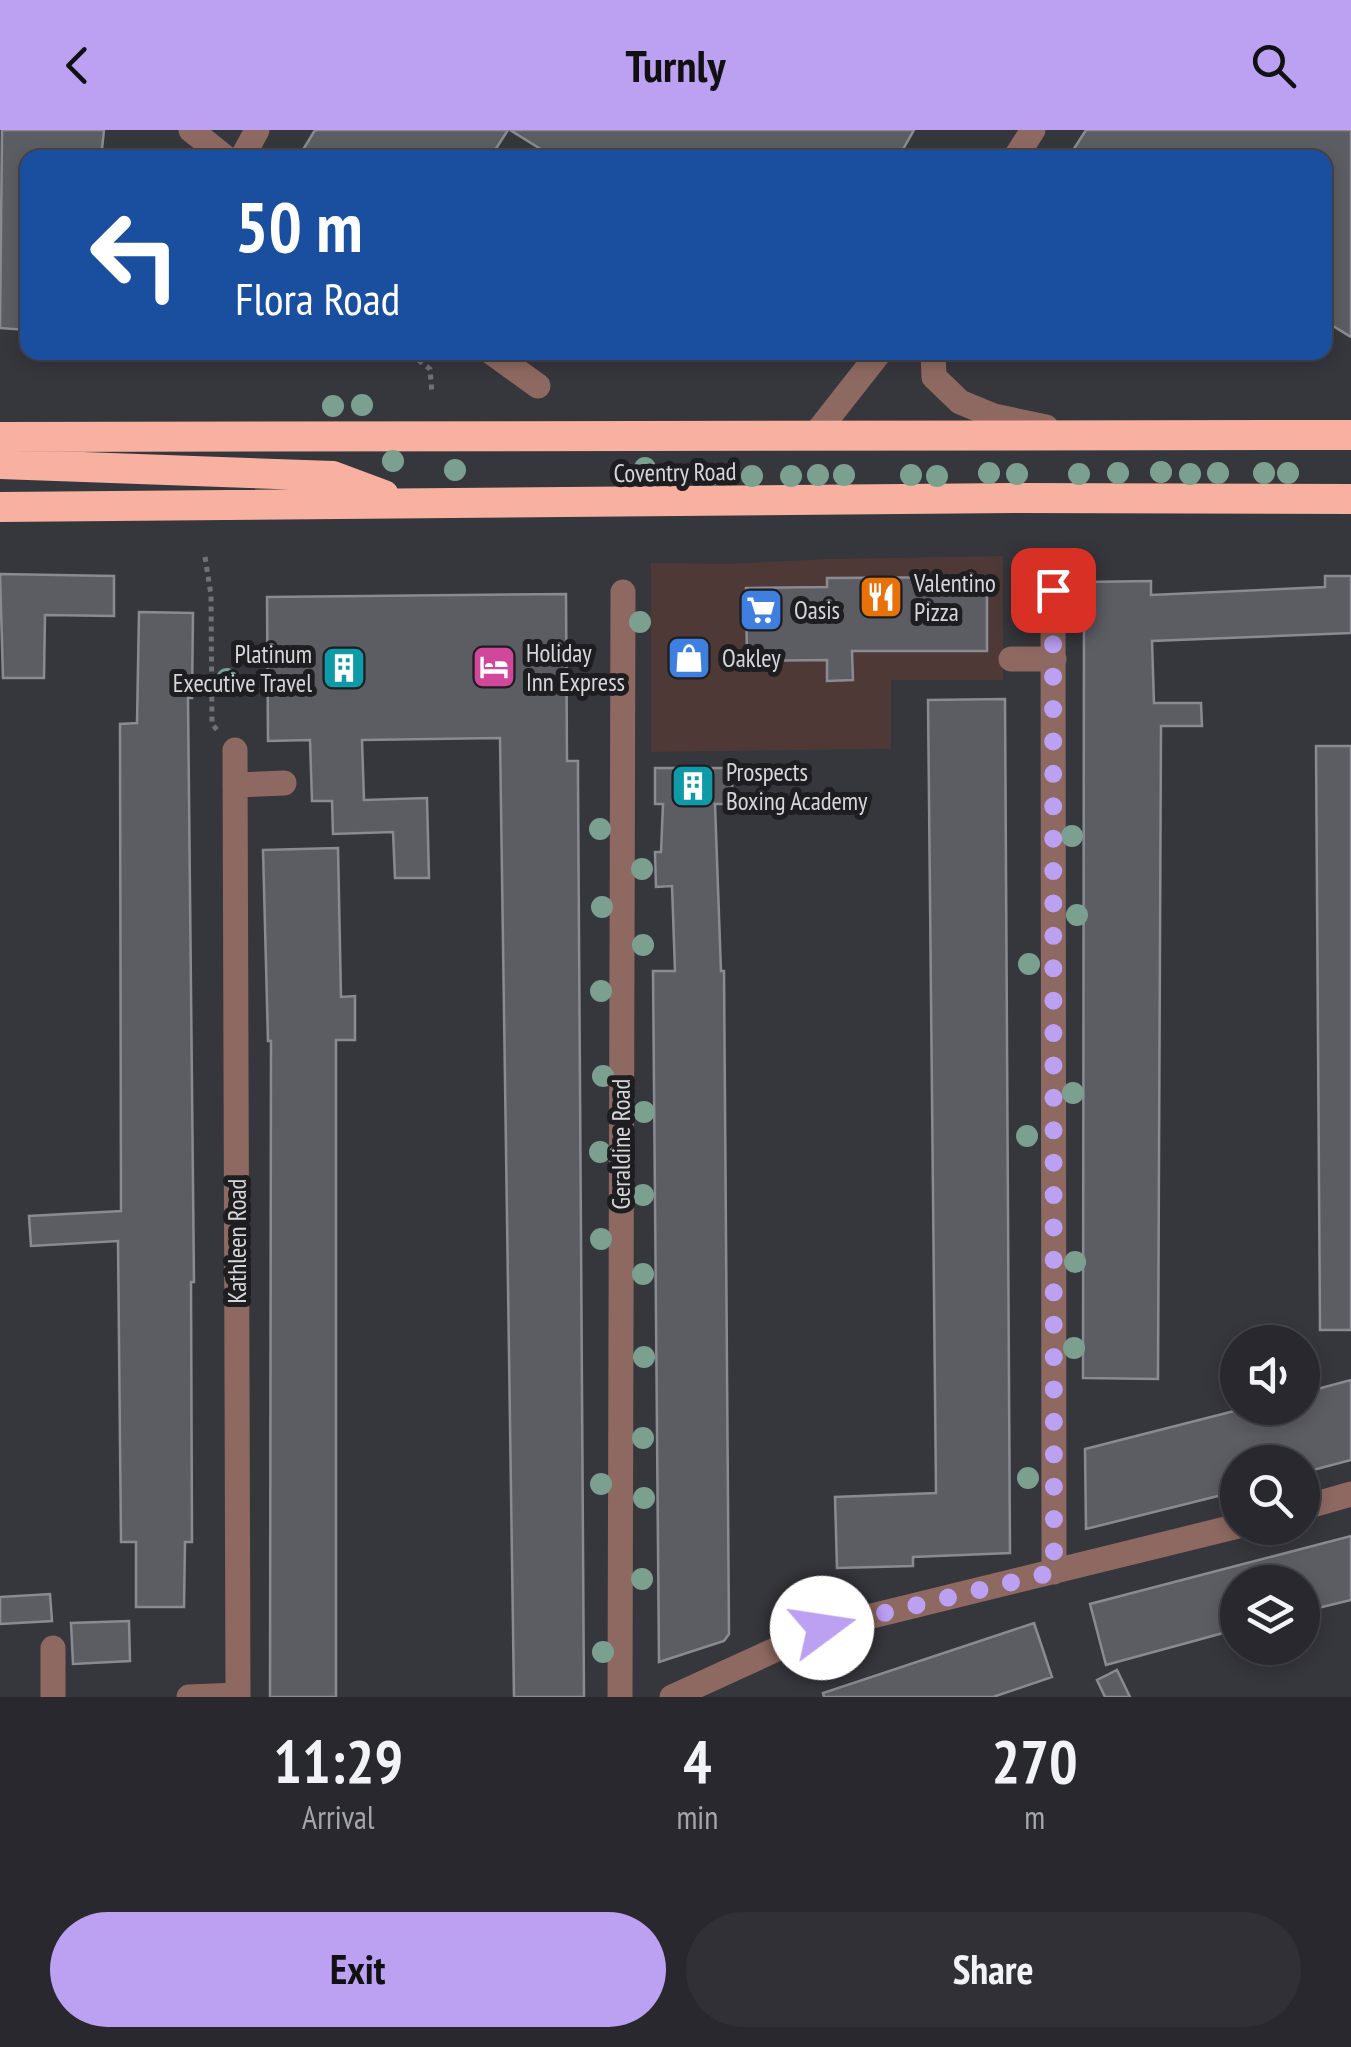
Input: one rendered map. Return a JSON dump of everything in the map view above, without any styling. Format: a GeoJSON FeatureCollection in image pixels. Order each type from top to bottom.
{"type":"FeatureCollection","features":[{"type":"Feature","properties":{"kind":"highway","name":"Coventry Road"},"geometry":{"type":"LineString","coordinates":[[0,436],[1351,435]]}},
{"type":"Feature","properties":{"kind":"highway"},"geometry":{"type":"LineString","coordinates":[[0,464],[333,476],[401,502]]}},
{"type":"Feature","properties":{"kind":"highway","name":"Coventry Road"},"geometry":{"type":"LineString","coordinates":[[0,507],[1351,499]]}},
{"type":"Feature","properties":{"kind":"street"},"geometry":{"type":"LineString","coordinates":[[191,130],[216,150]]}},
{"type":"Feature","properties":{"kind":"street"},"geometry":{"type":"LineString","coordinates":[[501,360],[538,386]]}},
{"type":"Feature","properties":{"kind":"street"},"geometry":{"type":"LineString","coordinates":[[814,436],[874,360]]}},
{"type":"Feature","properties":{"kind":"street"},"geometry":{"type":"LineString","coordinates":[[933,360],[934,376],[960,402],[994,416],[1090,436]]}},
{"type":"Feature","properties":{"kind":"street"},"geometry":{"type":"LineString","coordinates":[[1053,590],[1054,1572]]}},
{"type":"Feature","properties":{"kind":"street","name":"Geraldine Road"},"geometry":{"type":"LineString","coordinates":[[620,1697],[623,592]]}},
{"type":"Feature","properties":{"kind":"street"},"geometry":{"type":"LineString","coordinates":[[1011,659],[1054,659]]}},
{"type":"Feature","properties":{"kind":"street","name":"Kathleen Road"},"geometry":{"type":"LineString","coordinates":[[235,750],[238,1696]]}},
{"type":"Feature","properties":{"kind":"street"},"geometry":{"type":"LineString","coordinates":[[235,785],[284,783]]}},
{"type":"Feature","properties":{"kind":"street"},"geometry":{"type":"LineString","coordinates":[[1320,1503],[1351,1494]]}},
{"type":"Feature","properties":{"kind":"street"},"geometry":{"type":"LineString","coordinates":[[672,1697],[822,1628],[1220,1530]]}},
{"type":"Feature","properties":{"kind":"street"},"geometry":{"type":"LineString","coordinates":[[53,1648],[53,1697]]}},
{"type":"Feature","properties":{"kind":"street"},"geometry":{"type":"LineString","coordinates":[[188,1697],[238,1696]]}},
{"type":"Feature","properties":{"kind":"path"},"geometry":{"type":"LineString","coordinates":[[418,360],[430,369],[432,394]]}},
{"type":"Feature","properties":{"kind":"path"},"geometry":{"type":"LineString","coordinates":[[205,556],[211,595],[212,724],[235,750]]}},
{"type":"Feature","properties":{"kind":"shaded area"},"geometry":{"type":"Polygon","coordinates":[[[1003,556],[1003,680],[891,680],[891,749],[651,752],[651,563],[1003,556]]]}},
{"type":"Feature","properties":{"kind":"building"},"geometry":{"type":"Polygon","coordinates":[[[2,130],[104,130],[102,150],[20,150],[20,330],[0,328],[2,130]]]}},
{"type":"Feature","properties":{"kind":"building"},"geometry":{"type":"Polygon","coordinates":[[[315,130],[508,130],[495,150],[303,150],[315,130]]]}},
{"type":"Feature","properties":{"kind":"building"},"geometry":{"type":"Polygon","coordinates":[[[510,130],[914,130],[903,150],[542,150],[510,130]]]}},
{"type":"Feature","properties":{"kind":"building"},"geometry":{"type":"Polygon","coordinates":[[[1086,130],[1351,130],[1351,337],[1332,325],[1332,150],[1073,150],[1086,130]]]}},
{"type":"Feature","properties":{"kind":"building"},"geometry":{"type":"Polygon","coordinates":[[[0,574],[114,576],[114,616],[45,615],[44,678],[3,678],[0,574]]]}},
{"type":"Feature","properties":{"kind":"building"},"geometry":{"type":"Polygon","coordinates":[[[1325,576],[1351,576],[1351,633],[1152,641],[1154,703],[1201,703],[1202,726],[1161,726],[1158,1379],[1083,1378],[1084,582],[1151,581],[1151,595],[1325,587],[1325,576]]]}},
{"type":"Feature","properties":{"kind":"building"},"geometry":{"type":"Polygon","coordinates":[[[987,577],[987,651],[852,651],[853,680],[827,681],[827,660],[747,661],[746,588],[827,587],[827,578],[987,577]]]}},
{"type":"Feature","properties":{"kind":"building"},"geometry":{"type":"Polygon","coordinates":[[[566,594],[567,761],[578,761],[584,1697],[514,1697],[500,738],[362,740],[364,800],[427,798],[429,878],[395,878],[393,832],[333,834],[332,801],[312,801],[310,740],[268,741],[267,597],[566,594]]]}},
{"type":"Feature","properties":{"kind":"building"},"geometry":{"type":"Polygon","coordinates":[[[139,612],[193,613],[192,698],[188,698],[194,1282],[192,1542],[185,1542],[184,1607],[136,1607],[136,1542],[121,1542],[118,1241],[31,1246],[29,1216],[121,1211],[120,724],[137,723],[139,612]]]}},
{"type":"Feature","properties":{"kind":"building"},"geometry":{"type":"Polygon","coordinates":[[[1005,699],[1010,1553],[913,1557],[913,1566],[837,1568],[835,1497],[936,1493],[928,700],[1005,699]]]}},
{"type":"Feature","properties":{"kind":"building"},"geometry":{"type":"Polygon","coordinates":[[[1316,746],[1351,746],[1351,1330],[1320,1330],[1316,746]]]}},
{"type":"Feature","properties":{"kind":"building"},"geometry":{"type":"Polygon","coordinates":[[[655,768],[732,768],[732,804],[715,804],[724,971],[729,1634],[724,1641],[659,1662],[653,971],[675,971],[672,886],[656,887],[655,852],[661,852],[663,804],[655,804],[655,768]]]}},
{"type":"Feature","properties":{"kind":"building"},"geometry":{"type":"Polygon","coordinates":[[[338,848],[341,997],[355,996],[355,1040],[336,1040],[336,1697],[270,1697],[271,1041],[263,850],[338,848]]]}},
{"type":"Feature","properties":{"kind":"building"},"geometry":{"type":"Polygon","coordinates":[[[1351,1380],[1351,1460],[1320,1468],[1320,1445],[1220,1445],[1220,1496],[1086,1529],[1085,1449],[1220,1415],[1220,1425],[1320,1425],[1320,1388],[1351,1380]]]}},
{"type":"Feature","properties":{"kind":"building"},"geometry":{"type":"Polygon","coordinates":[[[1351,1536],[1351,1600],[1320,1608],[1320,1565],[1240,1565],[1320,1545],[1351,1536]]]}},
{"type":"Feature","properties":{"kind":"building"},"geometry":{"type":"Polygon","coordinates":[[[1220,1570],[1220,1634],[1106,1665],[1090,1604],[1220,1570]]]}},
{"type":"Feature","properties":{"kind":"building"},"geometry":{"type":"Polygon","coordinates":[[[50,1594],[52,1621],[0,1624],[0,1597],[50,1594]]]}},
{"type":"Feature","properties":{"kind":"building"},"geometry":{"type":"Polygon","coordinates":[[[129,1621],[130,1661],[73,1664],[71,1623],[129,1621]]]}},
{"type":"Feature","properties":{"kind":"building"},"geometry":{"type":"Polygon","coordinates":[[[1034,1623],[1052,1677],[993,1697],[824,1697],[823,1693],[1034,1623]]]}},
{"type":"Feature","properties":{"kind":"building"},"geometry":{"type":"Polygon","coordinates":[[[1117,1670],[1130,1697],[1105,1697],[1097,1680],[1117,1670]]]}},
{"type":"Feature","properties":{"kind":"place","name":"Valentino Pizza"},"geometry":{"type":"Point","coordinates":[881,597]}},
{"type":"Feature","properties":{"kind":"place","name":"Oasis"},"geometry":{"type":"Point","coordinates":[761,610]}},
{"type":"Feature","properties":{"kind":"place","name":"Oakley"},"geometry":{"type":"Point","coordinates":[689,658]}},
{"type":"Feature","properties":{"kind":"place","name":"Holiday Inn Express"},"geometry":{"type":"Point","coordinates":[494,667]}},
{"type":"Feature","properties":{"kind":"place","name":"Platinum Executive Travel"},"geometry":{"type":"Point","coordinates":[344,668]}},
{"type":"Feature","properties":{"kind":"place","name":"Prospects Boxing Academy"},"geometry":{"type":"Point","coordinates":[693,786]}},
{"type":"Feature","properties":{"kind":"route"},"geometry":{"type":"LineString","coordinates":[[822,1628],[1054,1572],[1053,590]]}}]}
